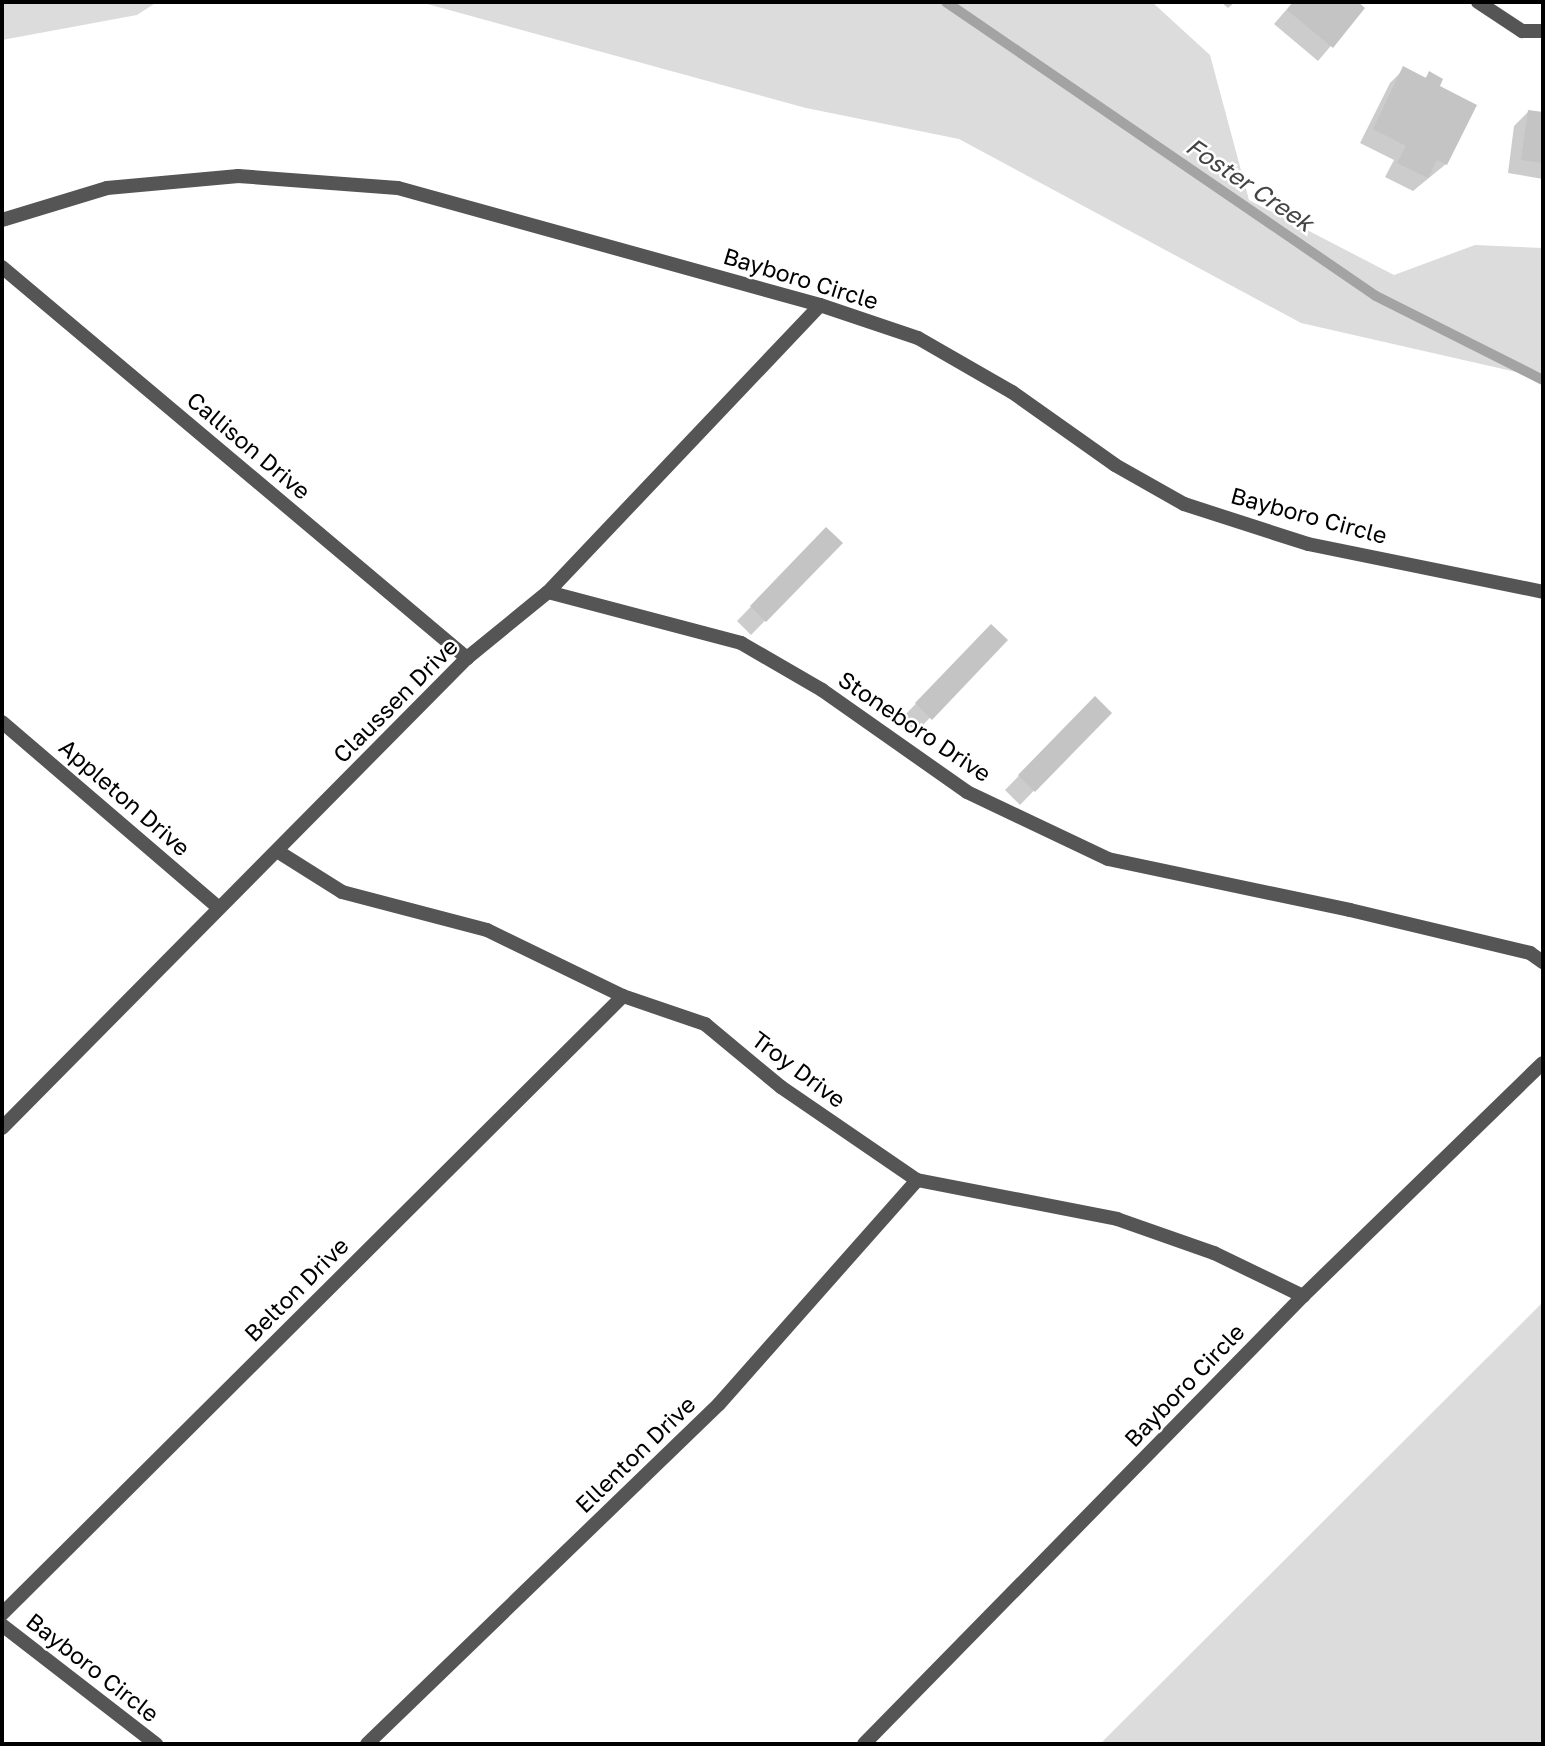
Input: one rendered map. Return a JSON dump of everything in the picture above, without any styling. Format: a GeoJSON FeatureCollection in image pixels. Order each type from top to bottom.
{"type":"FeatureCollection","features":[{"type":"Feature","properties":{"kind":"street"},"geometry":{"type":"LineString","coordinates":[[1478,2],[1522,30],[1543,31]]}},
{"type":"Feature","properties":{"kind":"street","name":"Bayboro Circle"},"geometry":{"type":"LineString","coordinates":[[2,220],[107,188],[238,176],[398,188],[820,305],[918,338],[1012,393],[1115,465],[1184,504],[1308,544],[1543,592]]}},
{"type":"Feature","properties":{"kind":"street","name":"Callison Drive"},"geometry":{"type":"LineString","coordinates":[[2,267],[467,658]]}},
{"type":"Feature","properties":{"kind":"street","name":"Claussen Drive"},"geometry":{"type":"LineString","coordinates":[[2,1128],[467,658],[548,592],[820,305]]}},
{"type":"Feature","properties":{"kind":"street","name":"Stoneboro Drive"},"geometry":{"type":"LineString","coordinates":[[548,592],[741,643],[822,690],[967,792],[1108,859],[1350,910],[1530,953],[1543,962]]}},
{"type":"Feature","properties":{"kind":"street","name":"Appleton Drive"},"geometry":{"type":"LineString","coordinates":[[2,722],[218,907]]}},
{"type":"Feature","properties":{"kind":"street","name":"Troy Drive"},"geometry":{"type":"LineString","coordinates":[[277,851],[342,892],[487,930],[623,996],[705,1024],[781,1087],[916,1180],[1116,1219],[1214,1253],[1303,1296]]}},
{"type":"Feature","properties":{"kind":"street","name":"Belton Drive"},"geometry":{"type":"LineString","coordinates":[[2,1614],[623,996]]}},
{"type":"Feature","properties":{"kind":"street","name":"Bayboro Circle"},"geometry":{"type":"LineString","coordinates":[[864,1744],[1303,1296],[1543,1063]]}},
{"type":"Feature","properties":{"kind":"street","name":"Ellenton Drive"},"geometry":{"type":"LineString","coordinates":[[368,1744],[719,1404],[916,1180]]}},
{"type":"Feature","properties":{"kind":"street","name":"Bayboro Circle"},"geometry":{"type":"LineString","coordinates":[[2,1625],[156,1744]]}},
{"type":"Feature","properties":{"kind":"shaded area"},"geometry":{"type":"Polygon","coordinates":[[[2,2],[157,2],[137,15],[2,40],[2,2]]]}},
{"type":"Feature","properties":{"kind":"shaded area"},"geometry":{"type":"Polygon","coordinates":[[[420,2],[1152,2],[1210,55],[1249,200],[1394,275],[1475,245],[1543,248],[1543,378],[1301,323],[959,139],[806,108],[420,2]]]}},
{"type":"Feature","properties":{"kind":"shaded area"},"geometry":{"type":"Polygon","coordinates":[[[1543,1302],[1543,1744],[1100,1744],[1543,1302]]]}},
{"type":"Feature","properties":{"kind":"building"},"geometry":{"type":"Polygon","coordinates":[[[1293,2],[1358,2],[1365,8],[1333,48],[1287,10],[1293,2]]]}},
{"type":"Feature","properties":{"kind":"building"},"geometry":{"type":"Polygon","coordinates":[[[1403,66],[1426,78],[1429,71],[1443,79],[1440,86],[1477,105],[1447,165],[1437,160],[1428,178],[1397,163],[1406,146],[1373,129],[1403,66]]]}},
{"type":"Feature","properties":{"kind":"building"},"geometry":{"type":"Polygon","coordinates":[[[1528,110],[1543,112],[1543,163],[1521,160],[1528,110]]]}},
{"type":"Feature","properties":{"kind":"building"},"geometry":{"type":"Polygon","coordinates":[[[826,527],[843,543],[766,622],[750,606],[826,527]]]}},
{"type":"Feature","properties":{"kind":"building"},"geometry":{"type":"Polygon","coordinates":[[[991,624],[1008,640],[932,720],[915,703],[991,624]]]}},
{"type":"Feature","properties":{"kind":"building"},"geometry":{"type":"Polygon","coordinates":[[[1095,696],[1112,713],[1035,792],[1018,775],[1095,696]]]}},
{"type":"Feature","properties":{"kind":"waterway","name":"Foster Creek"},"geometry":{"type":"LineString","coordinates":[[946,2],[1376,296],[1543,380]]}}]}
